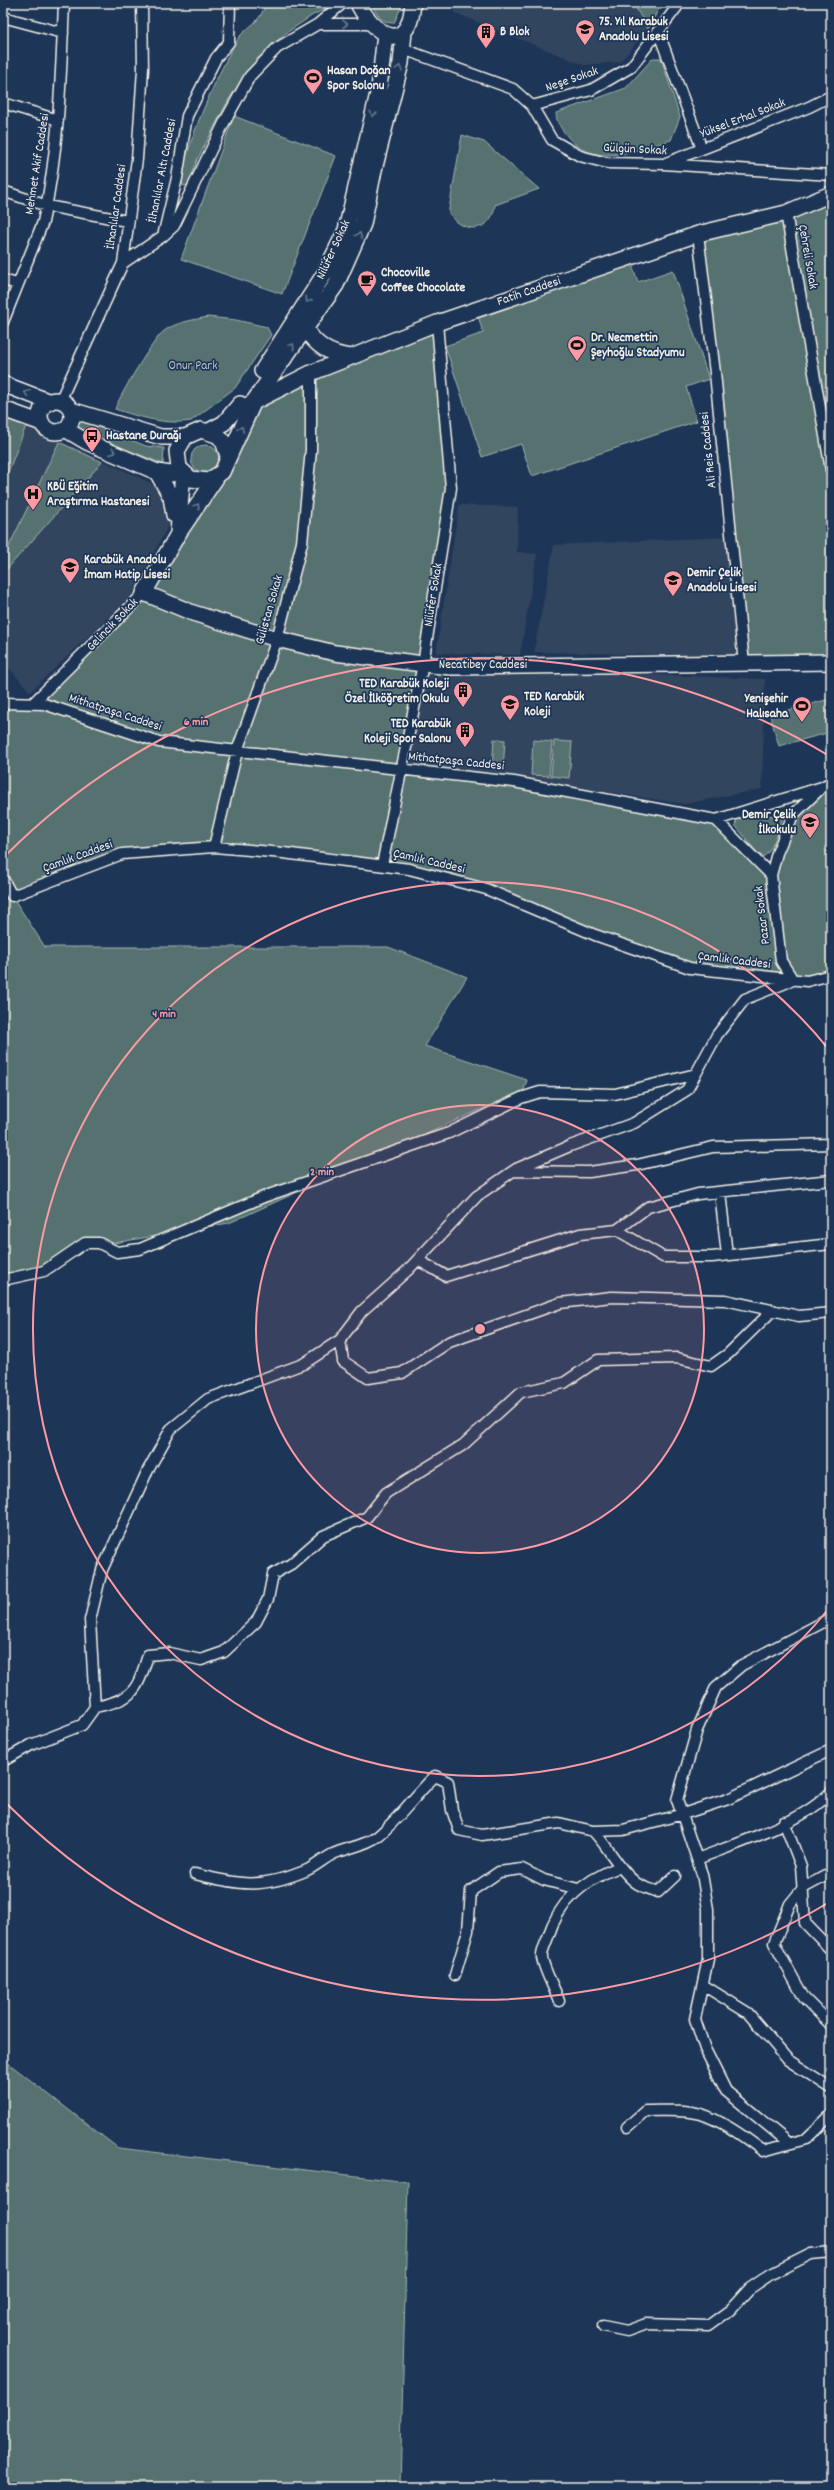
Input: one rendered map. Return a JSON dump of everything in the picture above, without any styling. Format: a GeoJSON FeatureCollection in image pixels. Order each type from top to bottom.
{"type":"FeatureCollection","features":[{"type":"Feature","properties":{"kind":"street","name":"Mehmet Akif Caddesi"},"geometry":{"type":"LineString","coordinates":[[3,322],[43,222],[47,206],[58,120],[64,3]]}},
{"type":"Feature","properties":{"kind":"street","name":"İlhanlılar Caddesi"},"geometry":{"type":"LineString","coordinates":[[60,404],[123,263],[127,222],[137,159],[142,84],[142,3]]}},
{"type":"Feature","properties":{"kind":"street","name":"İlhanlılar Altı Caddesi"},"geometry":{"type":"LineString","coordinates":[[163,236],[177,178],[187,116],[216,58],[229,42],[230,3]]}},
{"type":"Feature","properties":{"kind":"street"},"geometry":{"type":"LineString","coordinates":[[123,263],[163,236],[174,226],[224,123],[250,76],[277,48],[318,24],[343,3]]}},
{"type":"Feature","properties":{"kind":"street"},"geometry":{"type":"LineString","coordinates":[[358,3],[372,24],[385,34],[394,36],[404,32]]}},
{"type":"Feature","properties":{"kind":"street","name":"Nilüfer Sokak"},"geometry":{"type":"LineString","coordinates":[[228,456],[254,401],[336,284],[359,236],[403,49],[404,32],[409,23],[413,3]]}},
{"type":"Feature","properties":{"kind":"street","name":"Neşe Sokak"},"geometry":{"type":"LineString","coordinates":[[532,106],[591,90],[611,80],[631,67],[680,3]]}},
{"type":"Feature","properties":{"kind":"street"},"geometry":{"type":"LineString","coordinates":[[3,17],[63,34]]}},
{"type":"Feature","properties":{"kind":"street"},"geometry":{"type":"LineString","coordinates":[[318,24],[372,24]]}},
{"type":"Feature","properties":{"kind":"street"},"geometry":{"type":"LineString","coordinates":[[658,31],[702,149]]}},
{"type":"Feature","properties":{"kind":"street","name":"Nilüfer Sokak"},"geometry":{"type":"LineString","coordinates":[[209,431],[224,423],[234,412],[325,273],[346,230],[379,89],[385,34]]}},
{"type":"Feature","properties":{"kind":"street","name":"Gülgün Sokak"},"geometry":{"type":"LineString","coordinates":[[403,49],[513,89],[532,106],[552,140],[580,156],[607,164],[663,164],[831,175]]}},
{"type":"Feature","properties":{"kind":"street","name":"Yüksel Erhal Sokak"},"geometry":{"type":"LineString","coordinates":[[663,164],[809,107],[831,96]]}},
{"type":"Feature","properties":{"kind":"street"},"geometry":{"type":"LineString","coordinates":[[3,103],[58,120]]}},
{"type":"Feature","properties":{"kind":"street"},"geometry":{"type":"LineString","coordinates":[[3,191],[47,206],[127,222]]}},
{"type":"Feature","properties":{"kind":"street","name":"Fatih Caddesi"},"geometry":{"type":"LineString","coordinates":[[234,412],[311,373],[437,323],[698,234],[786,213],[831,194]]}},
{"type":"Feature","properties":{"kind":"street","name":"Çehreli Sokak"},"geometry":{"type":"LineString","coordinates":[[786,213],[831,470]]}},
{"type":"Feature","properties":{"kind":"street","name":"Ali Reis Caddesi"},"geometry":{"type":"LineString","coordinates":[[698,234],[715,373],[744,664]]}},
{"type":"Feature","properties":{"kind":"street"},"geometry":{"type":"LineString","coordinates":[[3,280],[17,284]]}},
{"type":"Feature","properties":{"kind":"street","name":"Nilüfer Sokak"},"geometry":{"type":"LineString","coordinates":[[382,865],[423,664],[451,488],[437,323]]}},
{"type":"Feature","properties":{"kind":"street"},"geometry":{"type":"LineString","coordinates":[[305,328],[312,339],[324,349],[335,355],[350,357]]}},
{"type":"Feature","properties":{"kind":"street","name":"Gülistan Sokak"},"geometry":{"type":"LineString","coordinates":[[214,847],[237,751],[277,639],[302,543],[311,450],[311,373]]}},
{"type":"Feature","properties":{"kind":"street"},"geometry":{"type":"LineString","coordinates":[[3,384],[162,437],[185,436],[197,431],[209,431],[223,441],[228,456],[226,465],[216,478],[200,482],[191,479],[183,472],[177,460],[177,451],[185,436]]}},
{"type":"Feature","properties":{"kind":"street"},"geometry":{"type":"LineString","coordinates":[[42,423],[41,413],[60,404]]}},
{"type":"Feature","properties":{"kind":"street"},"geometry":{"type":"LineString","coordinates":[[60,404],[71,422],[65,429]]}},
{"type":"Feature","properties":{"kind":"street"},"geometry":{"type":"LineString","coordinates":[[3,409],[42,423],[52,431],[65,429],[87,442],[157,472],[170,474],[183,472]]}},
{"type":"Feature","properties":{"kind":"street"},"geometry":{"type":"LineString","coordinates":[[157,472],[171,498],[178,534]]}},
{"type":"Feature","properties":{"kind":"street"},"geometry":{"type":"LineString","coordinates":[[178,534],[183,472]]}},
{"type":"Feature","properties":{"kind":"street","name":"Gelincik Sokak"},"geometry":{"type":"LineString","coordinates":[[33,703],[144,593],[178,534],[216,478]]}},
{"type":"Feature","properties":{"kind":"street","name":"Necatibey Caddesi"},"geometry":{"type":"LineString","coordinates":[[144,593],[193,613],[277,639],[335,653],[451,667],[831,662]]}},
{"type":"Feature","properties":{"kind":"street","name":"Mithatpaşa Caddesi"},"geometry":{"type":"LineString","coordinates":[[3,703],[44,704],[159,742],[514,782],[716,820],[822,787],[831,782]]}},
{"type":"Feature","properties":{"kind":"street","name":"Pazar Sokak"},"geometry":{"type":"LineString","coordinates":[[793,980],[781,960],[771,875],[777,853],[793,815],[822,787]]}},
{"type":"Feature","properties":{"kind":"street"},"geometry":{"type":"LineString","coordinates":[[716,820],[771,875]]}},
{"type":"Feature","properties":{"kind":"street","name":"Çamlık Caddesi"},"geometry":{"type":"LineString","coordinates":[[3,878],[12,896],[122,854],[214,847],[382,865],[486,889],[595,935],[690,968],[807,981],[831,975]]}},
{"type":"Feature","properties":{"kind":"street"},"geometry":{"type":"LineString","coordinates":[[3,1761],[31,1745],[82,1725],[95,1707],[90,1620],[102,1570],[147,1472],[170,1429],[208,1400],[303,1364],[340,1340],[362,1311],[418,1260],[478,1196],[513,1171],[570,1146],[634,1123],[687,1090],[717,1035],[745,999],[793,980]]}},
{"type":"Feature","properties":{"kind":"street"},"geometry":{"type":"LineString","coordinates":[[3,1280],[44,1272],[85,1243],[99,1243],[118,1252],[140,1249],[266,1196],[449,1133],[521,1098],[540,1092],[615,1094],[696,1074]]}},
{"type":"Feature","properties":{"kind":"street"},"geometry":{"type":"LineString","coordinates":[[513,1171],[589,1172],[638,1165],[713,1147],[831,1144]]}},
{"type":"Feature","properties":{"kind":"street"},"geometry":{"type":"LineString","coordinates":[[418,1260],[446,1276],[580,1234],[617,1230],[648,1207],[698,1194],[831,1180]]}},
{"type":"Feature","properties":{"kind":"street"},"geometry":{"type":"LineString","coordinates":[[720,1192],[727,1255]]}},
{"type":"Feature","properties":{"kind":"street"},"geometry":{"type":"LineString","coordinates":[[617,1230],[663,1257],[727,1255],[831,1244]]}},
{"type":"Feature","properties":{"kind":"street"},"geometry":{"type":"LineString","coordinates":[[340,1340],[344,1362],[368,1378],[402,1373],[449,1342],[560,1303],[611,1297],[725,1300],[799,1316],[831,1313]]}},
{"type":"Feature","properties":{"kind":"street"},"geometry":{"type":"LineString","coordinates":[[95,1707],[119,1702],[138,1685],[148,1654],[169,1653],[201,1660],[224,1652],[256,1622],[268,1599],[272,1574],[291,1564],[323,1536],[367,1517],[386,1493],[463,1445],[521,1392],[564,1383],[598,1360],[677,1358],[711,1366],[728,1354],[773,1310]]}},
{"type":"Feature","properties":{"kind":"street"},"geometry":{"type":"LineString","coordinates":[[789,2144],[726,2091],[705,2049],[695,2019],[708,1959],[708,1909],[697,1859],[677,1800],[697,1730],[716,1687],[742,1665],[831,1618]]}},
{"type":"Feature","properties":{"kind":"street"},"geometry":{"type":"LineString","coordinates":[[195,1874],[236,1884],[257,1884],[305,1871],[332,1854],[377,1837],[402,1814],[416,1795],[435,1776],[448,1782],[452,1810],[459,1830],[482,1836],[559,1823],[593,1831],[623,1830],[683,1814],[728,1799],[831,1750]]}},
{"type":"Feature","properties":{"kind":"street"},"geometry":{"type":"LineString","coordinates":[[697,1859],[784,1822],[819,1805],[831,1792]]}},
{"type":"Feature","properties":{"kind":"street"},"geometry":{"type":"LineString","coordinates":[[784,1822],[801,1866],[805,1923],[831,1950]]}},
{"type":"Feature","properties":{"kind":"street"},"geometry":{"type":"LineString","coordinates":[[593,1831],[607,1845],[619,1867],[636,1883],[658,1892],[675,1876]]}},
{"type":"Feature","properties":{"kind":"street"},"geometry":{"type":"LineString","coordinates":[[559,2001],[542,1957],[552,1924],[566,1901],[578,1889],[600,1874],[619,1867]]}},
{"type":"Feature","properties":{"kind":"street"},"geometry":{"type":"LineString","coordinates":[[455,1975],[468,1930],[471,1890],[499,1872],[522,1869],[544,1880],[578,1889]]}},
{"type":"Feature","properties":{"kind":"street"},"geometry":{"type":"LineString","coordinates":[[831,1873],[803,1888],[790,1904],[774,1943],[804,1998],[831,2025]]}},
{"type":"Feature","properties":{"kind":"street"},"geometry":{"type":"LineString","coordinates":[[703,1985],[748,2013],[788,2060],[831,2088]]}},
{"type":"Feature","properties":{"kind":"street"},"geometry":{"type":"LineString","coordinates":[[627,2127],[645,2111],[680,2111],[702,2114],[744,2136],[763,2151],[806,2139],[831,2115]]}},
{"type":"Feature","properties":{"kind":"street"},"geometry":{"type":"LineString","coordinates":[[603,2326],[627,2330],[646,2324],[708,2326],[730,2310],[749,2290],[771,2274],[811,2254],[831,2252]]}},
{"type":"Feature","properties":{"kind":"shaded area","name":"75. Yıl Karabuk Anadolu Lisesi"},"geometry":{"type":"Polygon","coordinates":[[[452,3],[633,3],[648,29],[620,62],[584,65],[455,13],[452,3]]]}},
{"type":"Feature","properties":{"kind":"shaded area","name":"Karabük Anadolu İmam Hatip Lisesi"},"geometry":{"type":"Polygon","coordinates":[[[3,415],[149,482],[165,496],[170,513],[170,522],[132,595],[30,692],[3,661],[3,415]]]}},
{"type":"Feature","properties":{"kind":"shaded area"},"geometry":{"type":"Polygon","coordinates":[[[459,505],[518,507],[517,552],[537,554],[520,655],[436,653],[459,505]]]}},
{"type":"Feature","properties":{"kind":"shaded area","name":"Demir Çelik Anadolu Lisesi"},"geometry":{"type":"Polygon","coordinates":[[[726,537],[736,656],[534,652],[554,545],[726,537]]]}},
{"type":"Feature","properties":{"kind":"shaded area"},"geometry":{"type":"Polygon","coordinates":[[[423,664],[515,666],[608,673],[765,679],[762,789],[685,804],[608,792],[402,769],[423,664]]]}},
{"type":"Feature","properties":{"kind":"green space"},"geometry":{"type":"Polygon","coordinates":[[[267,3],[338,3],[313,15],[286,33],[258,58],[229,99],[197,160],[189,185],[183,186],[186,156],[213,87],[240,36],[258,19],[267,3]]]}},
{"type":"Feature","properties":{"kind":"green space"},"geometry":{"type":"Polygon","coordinates":[[[372,3],[403,3],[394,23],[390,23],[386,22],[380,17],[372,3]]]}},
{"type":"Feature","properties":{"kind":"green space"},"geometry":{"type":"Polygon","coordinates":[[[633,3],[662,3],[648,29],[633,3]]]}},
{"type":"Feature","properties":{"kind":"green space"},"geometry":{"type":"Polygon","coordinates":[[[653,58],[661,58],[680,117],[671,140],[631,152],[604,155],[591,153],[579,147],[568,137],[558,123],[556,113],[626,88],[653,58]]]}},
{"type":"Feature","properties":{"kind":"green space"},"geometry":{"type":"Polygon","coordinates":[[[234,116],[336,156],[282,294],[181,259],[234,116]]]}},
{"type":"Feature","properties":{"kind":"green space"},"geometry":{"type":"Polygon","coordinates":[[[462,135],[484,142],[539,189],[495,205],[493,214],[489,221],[483,226],[476,228],[469,228],[462,225],[449,213],[462,135]]]}},
{"type":"Feature","properties":{"kind":"green space"},"geometry":{"type":"Polygon","coordinates":[[[831,194],[831,662],[744,664],[698,234],[831,194]]]}},
{"type":"Feature","properties":{"kind":"green space","name":"Dr. Necmettin Şeyhoğlu Stadyumu"},"geometry":{"type":"Polygon","coordinates":[[[631,261],[638,282],[673,270],[709,379],[686,387],[697,421],[532,476],[521,444],[482,457],[445,346],[483,333],[477,312],[631,261]]]}},
{"type":"Feature","properties":{"kind":"green space","name":"Onur Park"},"geometry":{"type":"Polygon","coordinates":[[[208,317],[236,320],[267,327],[271,335],[235,388],[191,421],[162,421],[115,409],[138,367],[153,344],[164,331],[179,323],[208,317]]]}},
{"type":"Feature","properties":{"kind":"green space"},"geometry":{"type":"Polygon","coordinates":[[[437,323],[451,488],[402,769],[716,820],[771,875],[793,815],[831,782],[831,975],[807,981],[690,968],[486,889],[409,869],[214,847],[122,854],[12,896],[45,947],[388,947],[467,977],[425,1046],[527,1080],[524,1090],[229,1223],[74,1250],[31,1274],[3,1284],[3,703],[33,703],[144,593],[216,478],[254,401],[437,323]]]}},
{"type":"Feature","properties":{"kind":"green space"},"geometry":{"type":"Polygon","coordinates":[[[3,417],[26,426],[3,485],[3,417]]]}},
{"type":"Feature","properties":{"kind":"green space"},"geometry":{"type":"Polygon","coordinates":[[[77,418],[146,446],[164,448],[163,464],[73,428],[77,418]]]}},
{"type":"Feature","properties":{"kind":"green space"},"geometry":{"type":"Polygon","coordinates":[[[59,442],[102,462],[7,569],[3,564],[3,559],[59,442]]]}},
{"type":"Feature","properties":{"kind":"green space"},"geometry":{"type":"Polygon","coordinates":[[[205,445],[215,449],[219,459],[215,469],[205,473],[195,469],[191,459],[195,449],[205,445]]]}},
{"type":"Feature","properties":{"kind":"green space","name":"Yenişehir Halısaha"},"geometry":{"type":"Polygon","coordinates":[[[830,699],[831,732],[779,746],[770,715],[830,699]]]}},
{"type":"Feature","properties":{"kind":"green space"},"geometry":{"type":"Polygon","coordinates":[[[494,739],[505,740],[503,770],[492,769],[494,739]]]}},
{"type":"Feature","properties":{"kind":"green space"},"geometry":{"type":"Polygon","coordinates":[[[533,740],[552,742],[549,776],[531,775],[533,740]]]}},
{"type":"Feature","properties":{"kind":"green space"},"geometry":{"type":"Polygon","coordinates":[[[554,741],[572,742],[569,778],[551,776],[554,741]]]}},
{"type":"Feature","properties":{"kind":"green space"},"geometry":{"type":"Polygon","coordinates":[[[750,815],[783,816],[773,844],[764,856],[759,855],[735,825],[738,818],[750,815]]]}},
{"type":"Feature","properties":{"kind":"green space"},"geometry":{"type":"Polygon","coordinates":[[[3,2059],[118,2148],[408,2182],[400,2487],[3,2487],[3,2059]]]}},
{"type":"Feature","properties":{"kind":"place","name":"75. Yıl Karabuk Anadolu Lisesi"},"geometry":{"type":"Point","coordinates":[585,46]}},
{"type":"Feature","properties":{"kind":"place","name":"B Blok"},"geometry":{"type":"Point","coordinates":[486,49]}},
{"type":"Feature","properties":{"kind":"place","name":"Hasan Doğan Spor Solonu"},"geometry":{"type":"Point","coordinates":[313,95]}},
{"type":"Feature","properties":{"kind":"place","name":"Chocoville Coffee Chocolate"},"geometry":{"type":"Point","coordinates":[367,297]}},
{"type":"Feature","properties":{"kind":"place","name":"Dr. Necmettin Şeyhoğlu Stadyumu"},"geometry":{"type":"Point","coordinates":[577,362]}},
{"type":"Feature","properties":{"kind":"place","name":"Hastane Durağı"},"geometry":{"type":"Point","coordinates":[92,453]}},
{"type":"Feature","properties":{"kind":"place","name":"KBÜ Eğitim Araştırma Hastanesi"},"geometry":{"type":"Point","coordinates":[33,511]}},
{"type":"Feature","properties":{"kind":"place","name":"Karabük Anadolu İmam Hatip Lisesi"},"geometry":{"type":"Point","coordinates":[70,584]}},
{"type":"Feature","properties":{"kind":"place","name":"Demir Çelik Anadolu Lisesi"},"geometry":{"type":"Point","coordinates":[673,597]}},
{"type":"Feature","properties":{"kind":"place","name":"TED Karabük Koleji Özel İlköğretim Okulu"},"geometry":{"type":"Point","coordinates":[463,708]}},
{"type":"Feature","properties":{"kind":"place","name":"TED Karabük Koleji"},"geometry":{"type":"Point","coordinates":[510,721]}},
{"type":"Feature","properties":{"kind":"place","name":"Yenişehir Halısaha"},"geometry":{"type":"Point","coordinates":[802,723]}},
{"type":"Feature","properties":{"kind":"place","name":"TED Karabük Koleji Spor Salonu"},"geometry":{"type":"Point","coordinates":[465,748]}},
{"type":"Feature","properties":{"kind":"place","name":"Demir Çelik İlkokulu"},"geometry":{"type":"Point","coordinates":[810,839]}}]}
